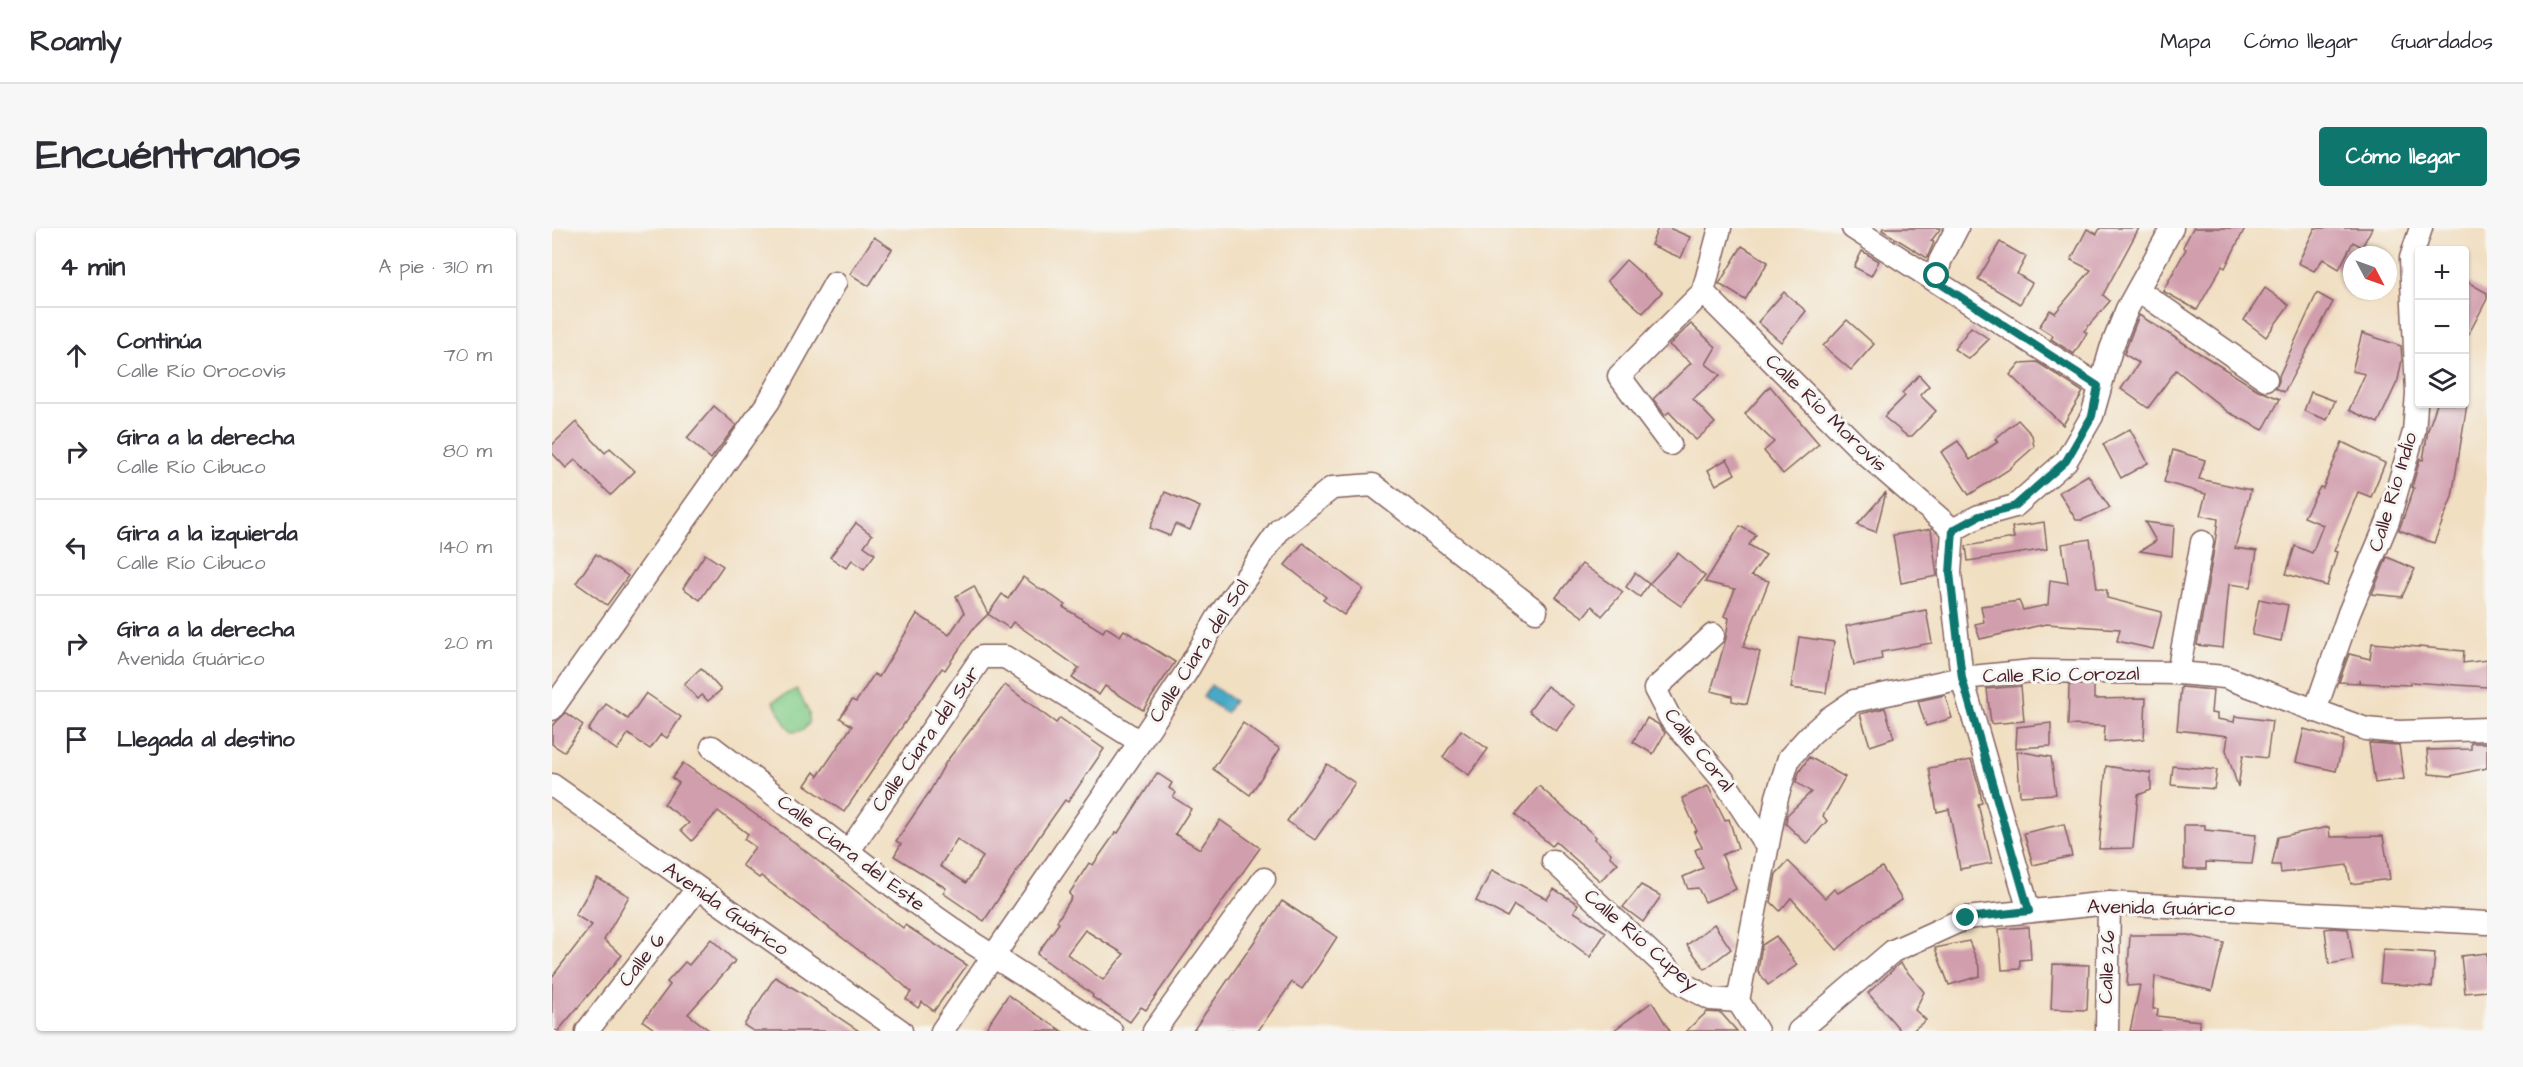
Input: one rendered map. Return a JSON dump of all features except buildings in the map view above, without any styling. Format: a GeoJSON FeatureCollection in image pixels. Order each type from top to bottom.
{"type":"FeatureCollection","features":[{"type":"Feature","properties":{"kind":"street"},"geometry":{"type":"LineString","coordinates":[[1670,444],[1620,376],[1703,292],[1720,228]]}},
{"type":"Feature","properties":{"kind":"street"},"geometry":{"type":"LineString","coordinates":[[1853,228],[2098,386]]}},
{"type":"Feature","properties":{"kind":"street"},"geometry":{"type":"LineString","coordinates":[[1936,281],[1940,261],[1957,228]]}},
{"type":"Feature","properties":{"kind":"street"},"geometry":{"type":"LineString","coordinates":[[2029,911],[1962,678],[1950,573],[1953,530],[1979,516],[2015,506],[2066,461],[2092,416],[2098,386],[2115,339],[2138,290],[2172,228]]}},
{"type":"Feature","properties":{"kind":"street","name":"Calle Río Indio"},"geometry":{"type":"LineString","coordinates":[[2315,711],[2349,613],[2388,521],[2414,432],[2417,393],[2411,258],[2421,228]]}},
{"type":"Feature","properties":{"kind":"street"},"geometry":{"type":"LineString","coordinates":[[552,709],[769,401],[835,283]]}},
{"type":"Feature","properties":{"kind":"street"},"geometry":{"type":"LineString","coordinates":[[2138,290],[2266,379]]}},
{"type":"Feature","properties":{"kind":"street","name":"Calle Río Morovis"},"geometry":{"type":"LineString","coordinates":[[1703,292],[1862,451],[1953,530]]}},
{"type":"Feature","properties":{"kind":"street","name":"Calle Ciara del Sol"},"geometry":{"type":"LineString","coordinates":[[942,1031],[1140,742],[1187,671],[1217,619],[1280,530],[1332,488],[1373,485],[1536,611]]}},
{"type":"Feature","properties":{"kind":"street"},"geometry":{"type":"LineString","coordinates":[[2178,674],[2202,542]]}},
{"type":"Feature","properties":{"kind":"street","name":"Calle Coral"},"geometry":{"type":"LineString","coordinates":[[1713,635],[1655,689],[1670,718],[1724,781],[1767,847]]}},
{"type":"Feature","properties":{"kind":"street","name":"Calle Ciara del Sur"},"geometry":{"type":"LineString","coordinates":[[848,852],[982,657],[1005,657],[1140,742]]}},
{"type":"Feature","properties":{"kind":"street","name":"Calle Río Corozal"},"geometry":{"type":"LineString","coordinates":[[1738,1001],[1777,796],[1789,759],[1829,718],[1854,701],[1962,678],[2032,671],[2178,674],[2225,677],[2366,729],[2399,732],[2487,729]]}},
{"type":"Feature","properties":{"kind":"street","name":"Calle Ciara del Este"},"geometry":{"type":"LineString","coordinates":[[712,747],[910,899],[974,944],[1112,1031]]}},
{"type":"Feature","properties":{"kind":"street","name":"Avenida Guárico"},"geometry":{"type":"LineString","coordinates":[[552,785],[901,1031]]}},
{"type":"Feature","properties":{"kind":"street","name":"Calle Río Cupey"},"geometry":{"type":"LineString","coordinates":[[1553,861],[1685,985],[1711,999],[1738,1001]]}},
{"type":"Feature","properties":{"kind":"street"},"geometry":{"type":"LineString","coordinates":[[1154,1031],[1264,879]]}},
{"type":"Feature","properties":{"kind":"street","name":"Calle 6"},"geometry":{"type":"LineString","coordinates":[[587,1031],[697,889]]}},
{"type":"Feature","properties":{"kind":"street","name":"Avenida Guárico"},"geometry":{"type":"LineString","coordinates":[[1799,1031],[1893,951],[1966,918],[2109,903],[2487,923]]}},
{"type":"Feature","properties":{"kind":"street","name":"Calle 26"},"geometry":{"type":"LineString","coordinates":[[2107,1031],[2109,903]]}},
{"type":"Feature","properties":{"kind":"street"},"geometry":{"type":"LineString","coordinates":[[1738,1001],[1757,1031]]}},
{"type":"Feature","properties":{"kind":"green space"},"geometry":{"type":"Polygon","coordinates":[[[797,689],[809,713],[809,723],[803,730],[793,732],[786,725],[773,701],[797,689]]]}},
{"type":"Feature","properties":{"kind":"water"},"geometry":{"type":"Polygon","coordinates":[[[1211,685],[1234,701],[1226,713],[1203,697],[1211,685]]]}},
{"type":"Feature","properties":{"kind":"route"},"geometry":{"type":"LineString","coordinates":[[1937,276],[1936,281],[2098,386],[2092,416],[2066,461],[2015,506],[1979,516],[1953,530],[1950,573],[1962,678],[2029,911],[1966,918]]}}]}
